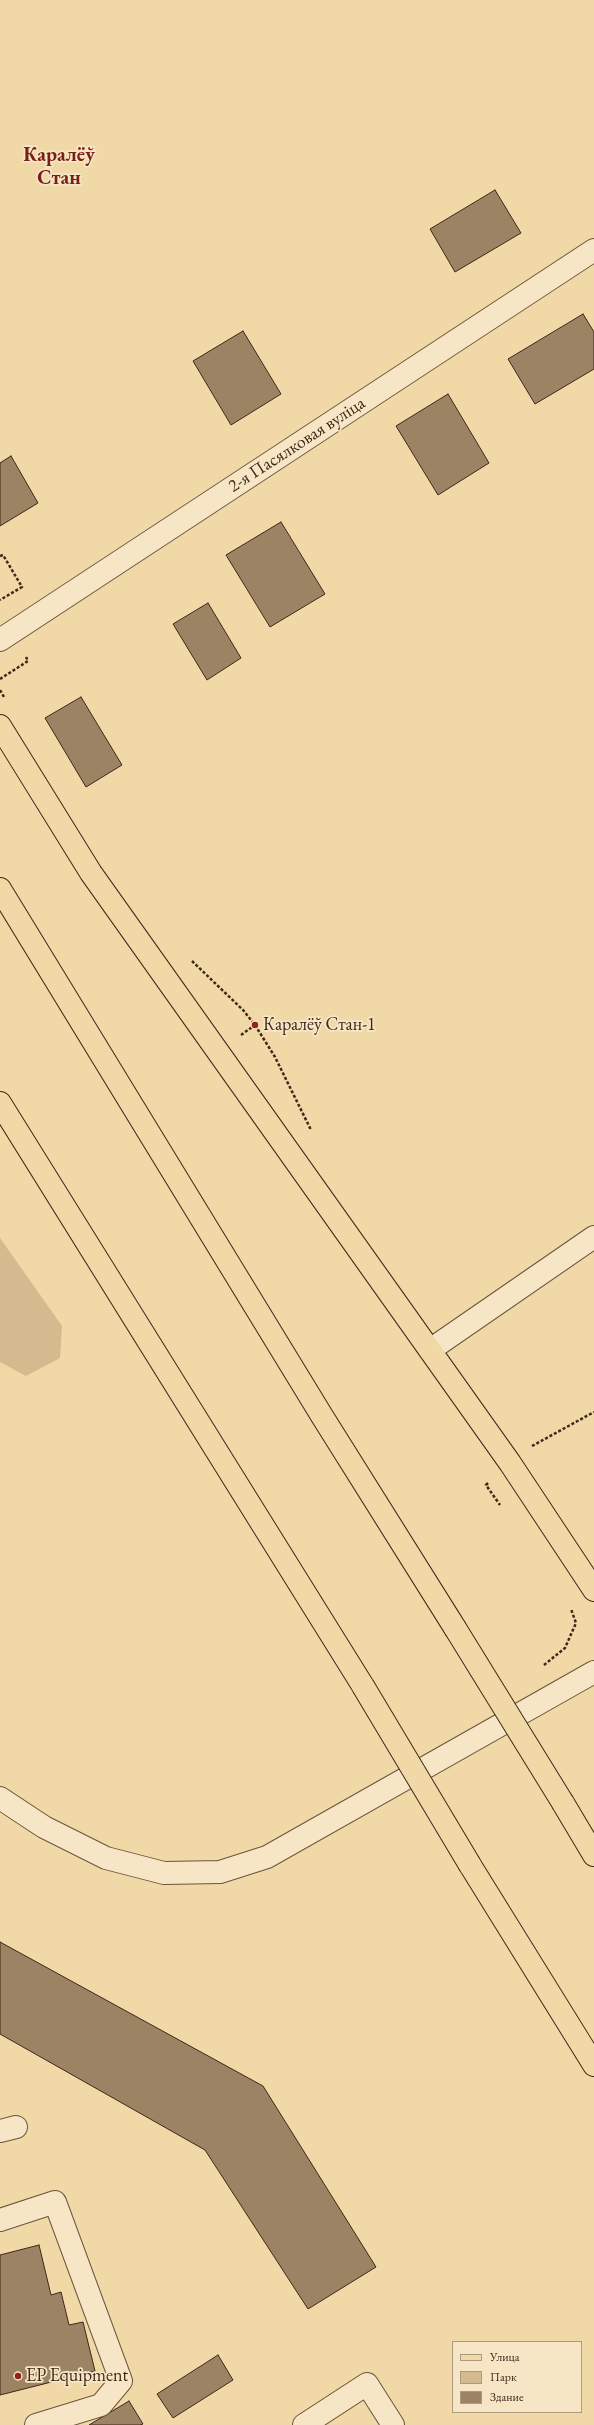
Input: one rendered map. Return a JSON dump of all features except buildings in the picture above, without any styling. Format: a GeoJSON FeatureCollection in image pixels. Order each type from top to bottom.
{"type":"FeatureCollection","features":[{"type":"Feature","properties":{"kind":"main road"},"geometry":{"type":"LineString","coordinates":[[0,726],[91,873],[510,1463],[594,1590]]}},
{"type":"Feature","properties":{"kind":"main road"},"geometry":{"type":"LineString","coordinates":[[0,888],[318,1409],[564,1803],[594,1855]]}},
{"type":"Feature","properties":{"kind":"main road"},"geometry":{"type":"LineString","coordinates":[[0,1103],[363,1686],[470,1865],[594,2065]]}},
{"type":"Feature","properties":{"kind":"street","name":"2-я Пасялковая вуліца"},"geometry":{"type":"LineString","coordinates":[[0,640],[594,250]]}},
{"type":"Feature","properties":{"kind":"street"},"geometry":{"type":"LineString","coordinates":[[430,1350],[594,1237]]}},
{"type":"Feature","properties":{"kind":"street"},"geometry":{"type":"LineString","coordinates":[[0,1798],[44,1827],[106,1858],[164,1873],[220,1872],[267,1857],[594,1672]]}},
{"type":"Feature","properties":{"kind":"street"},"geometry":{"type":"LineString","coordinates":[[0,2220],[55,2202],[121,2381],[101,2405],[36,2425]]}},
{"type":"Feature","properties":{"kind":"street"},"geometry":{"type":"LineString","coordinates":[[304,2425],[367,2384],[393,2425]]}},
{"type":"Feature","properties":{"kind":"path"},"geometry":{"type":"LineString","coordinates":[[0,556],[3,555],[22,587],[0,600]]}},
{"type":"Feature","properties":{"kind":"path"},"geometry":{"type":"LineString","coordinates":[[0,679],[28,661]]}},
{"type":"Feature","properties":{"kind":"path"},"geometry":{"type":"LineString","coordinates":[[528,1448],[594,1412]]}},
{"type":"Feature","properties":{"kind":"path"},"geometry":{"type":"LineString","coordinates":[[490,1481],[486,1485],[505,1511]]}},
{"type":"Feature","properties":{"kind":"path"},"geometry":{"type":"LineString","coordinates":[[540,1668],[565,1648],[576,1623],[569,1601]]}},
{"type":"Feature","properties":{"kind":"green space"},"geometry":{"type":"Polygon","coordinates":[[[0,1238],[62,1326],[60,1358],[26,1376],[0,1362],[0,1238]]]}},
{"type":"Feature","properties":{"kind":"place","name":"Каралёў Стан-1"},"geometry":{"type":"Point","coordinates":[255,1025]}},
{"type":"Feature","properties":{"kind":"place","name":"EP Equipment"},"geometry":{"type":"Point","coordinates":[18,2376]}},
{"type":"Feature","properties":{"kind":"district","name":"Каралёў Стан"},"geometry":{"type":"Point","coordinates":[59,168]}}]}
